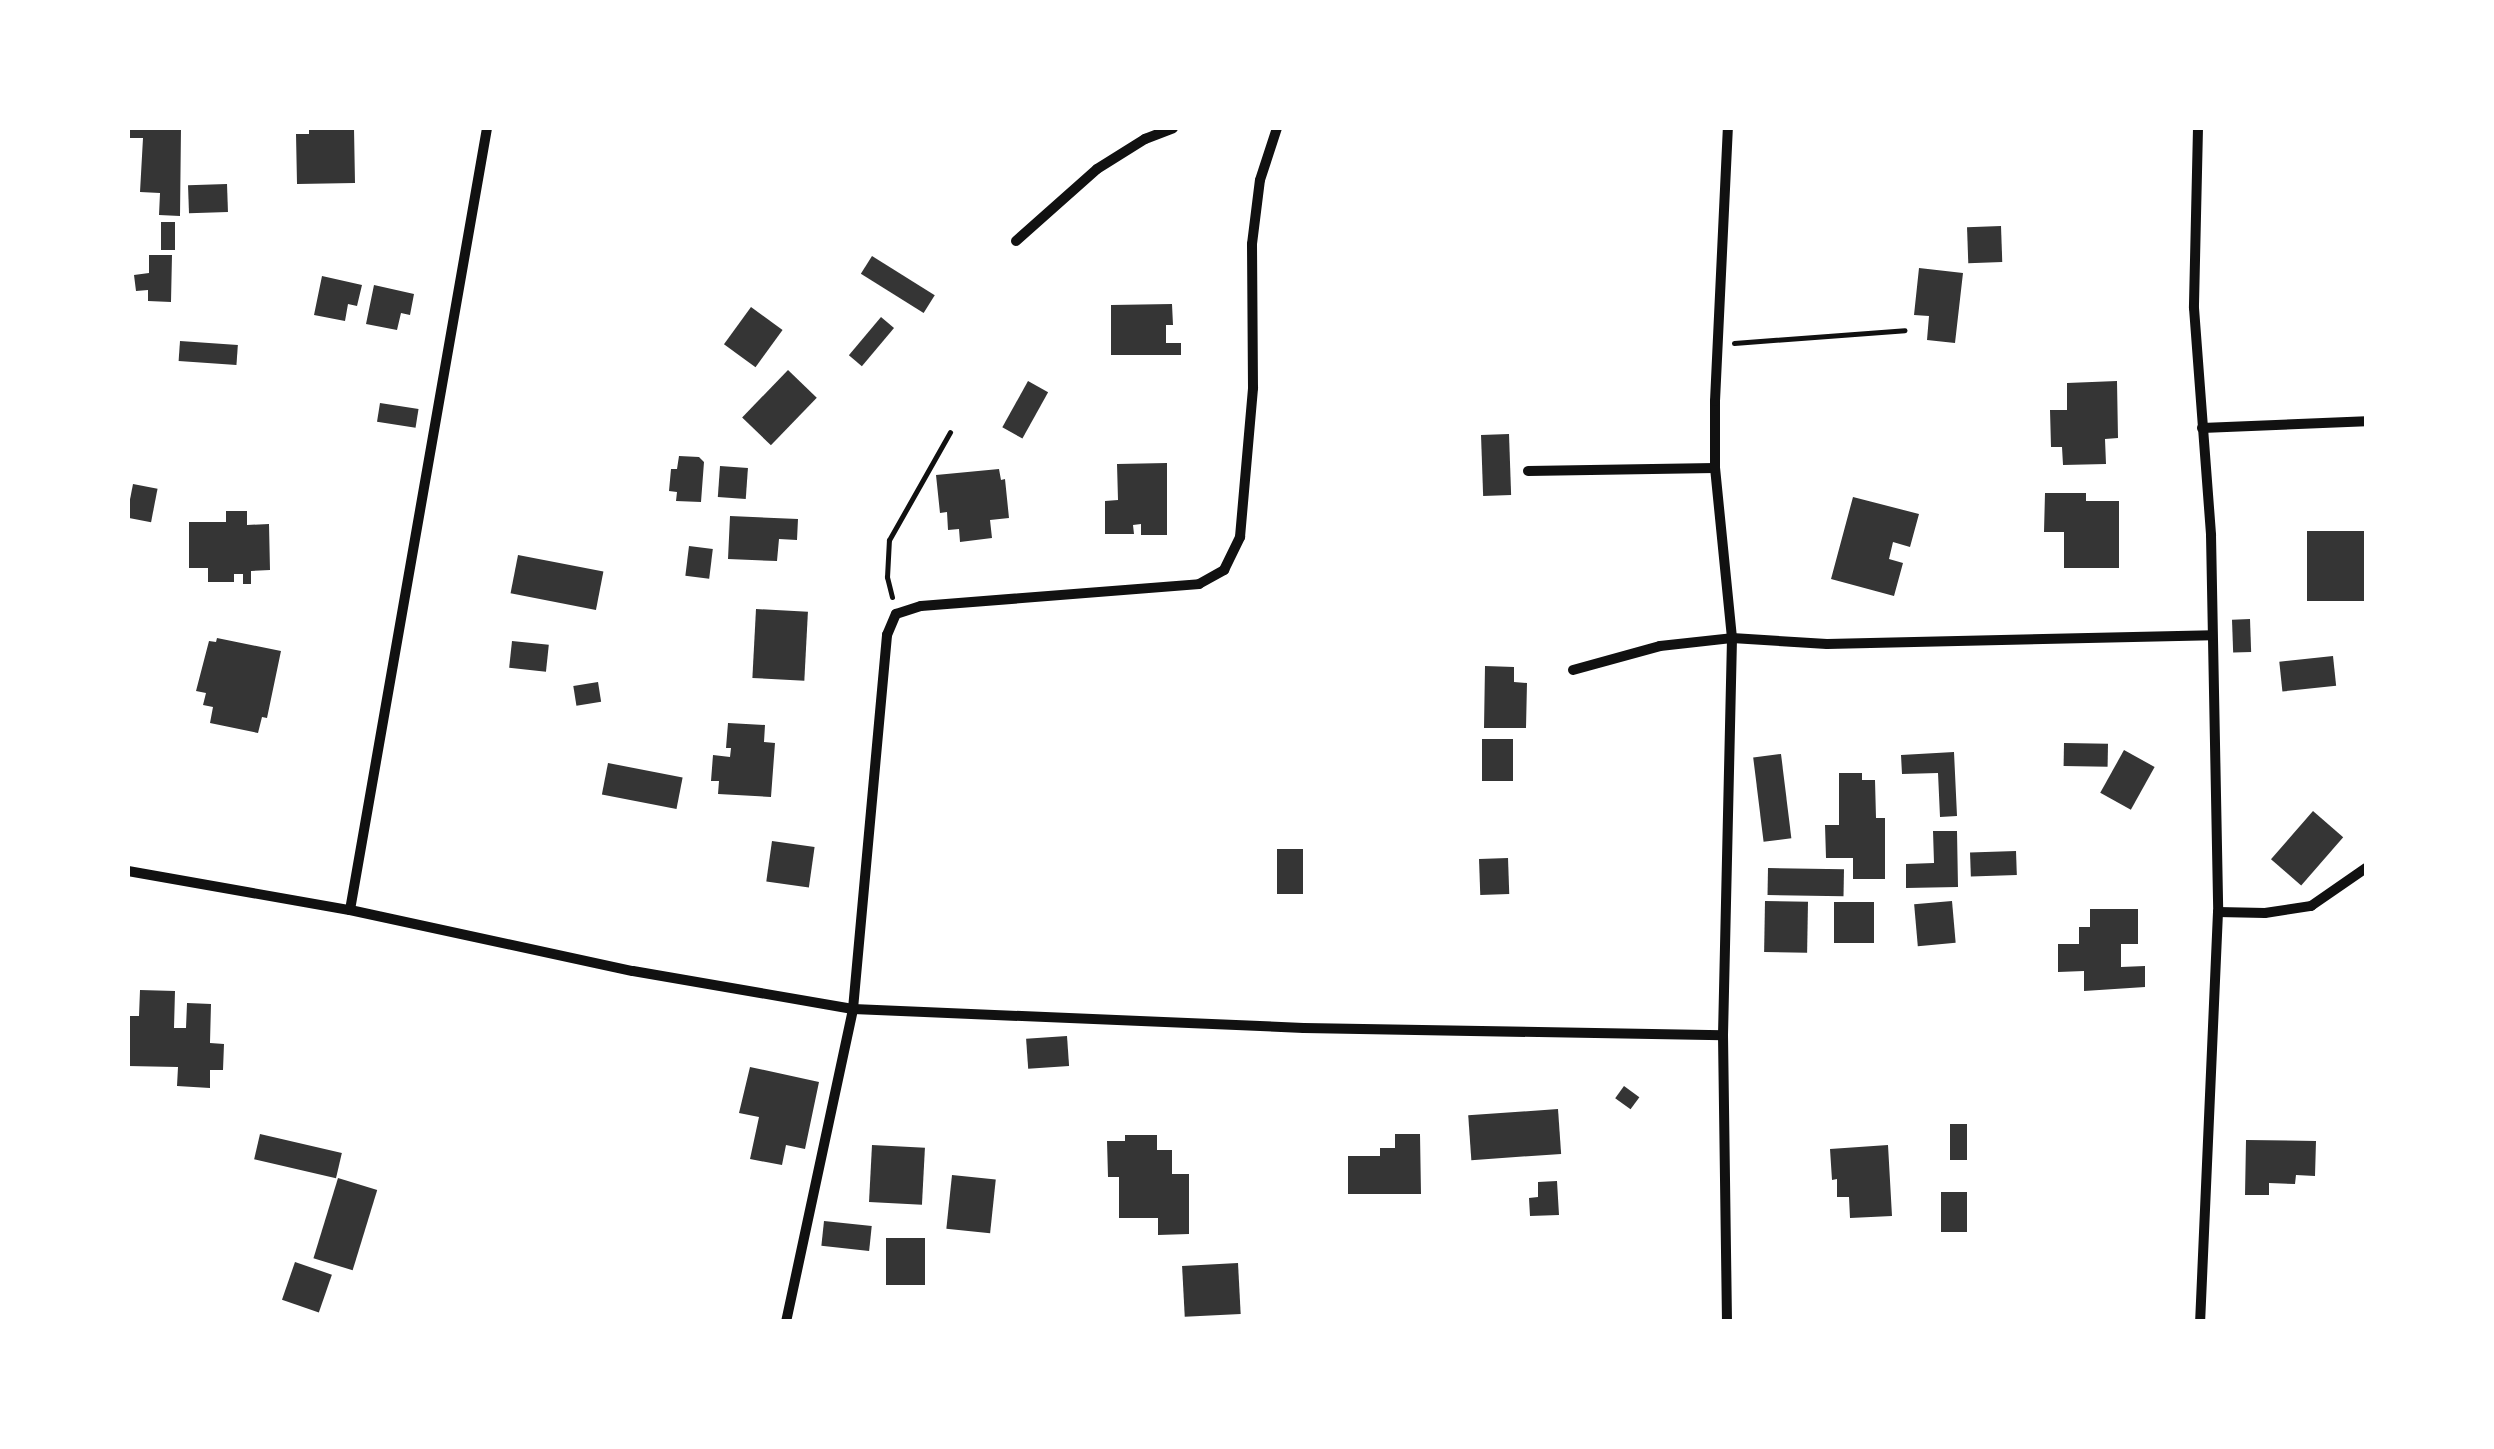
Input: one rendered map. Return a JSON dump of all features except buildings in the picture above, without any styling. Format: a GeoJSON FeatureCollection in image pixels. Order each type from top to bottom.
{"type":"FeatureCollection","features":[{"type":"Feature","properties":{"kind":"street"},"geometry":{"type":"LineString","coordinates":[[350,910],[488,128]]}},
{"type":"Feature","properties":{"kind":"street"},"geometry":{"type":"LineString","coordinates":[[1016,241],[1097,169],[1145,138],[1173,128]]}},
{"type":"Feature","properties":{"kind":"street"},"geometry":{"type":"LineString","coordinates":[[786,1322],[852,1009],[887,635],[896,614],[921,606],[1199,584],[1224,570],[1240,537],[1253,388],[1252,244],[1260,180],[1277,128]]}},
{"type":"Feature","properties":{"kind":"street"},"geometry":{"type":"LineString","coordinates":[[1727,1322],[1723,1035],[1732,638],[1715,468],[1716,344],[1728,128]]}},
{"type":"Feature","properties":{"kind":"street"},"geometry":{"type":"LineString","coordinates":[[2198,128],[2193,249],[2211,535],[2218,912],[2200,1322]]}},
{"type":"Feature","properties":{"kind":"street"},"geometry":{"type":"LineString","coordinates":[[2202,428],[2366,422]]}},
{"type":"Feature","properties":{"kind":"street"},"geometry":{"type":"LineString","coordinates":[[1528,471],[1715,468]]}},
{"type":"Feature","properties":{"kind":"street"},"geometry":{"type":"LineString","coordinates":[[1574,670],[1660,646],[1732,638],[1827,644],[2212,635]]}},
{"type":"Feature","properties":{"kind":"street"},"geometry":{"type":"LineString","coordinates":[[2218,912],[2265,913],[2311,906],[2366,868]]}},
{"type":"Feature","properties":{"kind":"street"},"geometry":{"type":"LineString","coordinates":[[128,871],[350,910],[633,972],[852,1009],[1304,1028],[1723,1035]]}},
{"type":"Feature","properties":{"kind":"path"},"geometry":{"type":"LineString","coordinates":[[1716,344],[1905,330]]}},
{"type":"Feature","properties":{"kind":"path"},"geometry":{"type":"LineString","coordinates":[[896,614],[887,577],[889,540],[950,432]]}}]}
